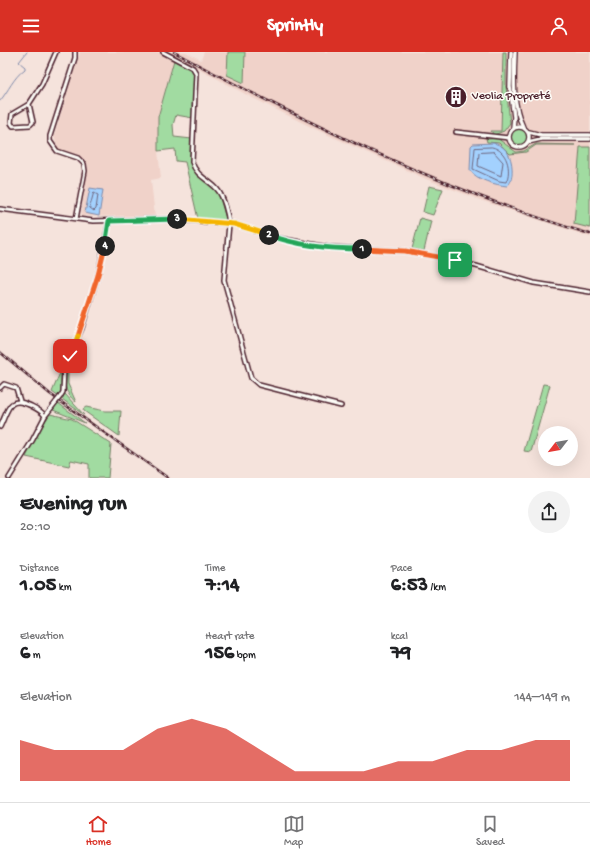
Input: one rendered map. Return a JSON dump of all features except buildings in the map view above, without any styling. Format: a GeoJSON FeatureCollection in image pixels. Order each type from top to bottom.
{"type":"FeatureCollection","features":[{"type":"Feature","properties":{"kind":"street"},"geometry":{"type":"LineString","coordinates":[[29,104],[33,122],[30,125],[13,126],[11,123],[12,114],[29,104],[42,84],[56,52]]}},
{"type":"Feature","properties":{"kind":"street"},"geometry":{"type":"LineString","coordinates":[[75,52],[75,58],[50,136],[50,141],[57,152],[78,158],[84,164],[85,171],[76,218]]}},
{"type":"Feature","properties":{"kind":"street"},"geometry":{"type":"LineString","coordinates":[[163,52],[193,68],[196,73],[192,164],[198,174],[219,191],[229,224],[224,280],[251,378],[259,386],[341,406]]}},
{"type":"Feature","properties":{"kind":"street"},"geometry":{"type":"LineString","coordinates":[[509,138],[513,128],[514,117],[510,87],[511,52]]}},
{"type":"Feature","properties":{"kind":"street"},"geometry":{"type":"LineString","coordinates":[[514,52],[515,97],[518,116],[523,127],[529,132],[541,135],[590,135]]}},
{"type":"Feature","properties":{"kind":"street"},"geometry":{"type":"LineString","coordinates":[[513,128],[523,127]]}},
{"type":"Feature","properties":{"kind":"street"},"geometry":{"type":"LineString","coordinates":[[456,132],[509,138],[515,146],[522,147],[528,142],[541,139],[590,139]]}},
{"type":"Feature","properties":{"kind":"street"},"geometry":{"type":"LineString","coordinates":[[528,142],[529,132]]}},
{"type":"Feature","properties":{"kind":"street"},"geometry":{"type":"LineString","coordinates":[[0,209],[109,221],[170,219],[229,224],[288,241],[328,247],[386,250],[433,256],[476,266],[534,283],[590,292]]}},
{"type":"Feature","properties":{"kind":"street"},"geometry":{"type":"LineString","coordinates":[[9,478],[32,441],[45,416],[63,392],[64,369],[82,328],[98,275],[109,221]]}},
{"type":"Feature","properties":{"kind":"street"},"geometry":{"type":"LineString","coordinates":[[0,388],[4,384],[16,388],[20,401]]}},
{"type":"Feature","properties":{"kind":"street"},"geometry":{"type":"LineString","coordinates":[[0,427],[11,404],[16,401],[20,401],[41,411],[45,416]]}},
{"type":"Feature","properties":{"kind":"shaded area"},"geometry":{"type":"Polygon","coordinates":[[[80,52],[186,52],[201,60],[204,52],[228,52],[227,75],[244,82],[245,52],[590,52],[590,237],[480,200],[426,179],[315,129],[247,95],[176,56],[172,65],[158,117],[158,151],[161,178],[151,180],[155,217],[81,216],[88,167],[85,160],[58,150],[54,136],[80,52]]]}},
{"type":"Feature","properties":{"kind":"green space"},"geometry":{"type":"Polygon","coordinates":[[[228,52],[245,52],[244,83],[227,75],[228,52]]]}},
{"type":"Feature","properties":{"kind":"green space"},"geometry":{"type":"Polygon","coordinates":[[[503,52],[506,52],[506,86],[510,123],[504,131],[494,135],[491,131],[501,131],[503,52]]]}},
{"type":"Feature","properties":{"kind":"green space"},"geometry":{"type":"Polygon","coordinates":[[[174,60],[192,70],[195,74],[193,118],[176,115],[173,125],[174,137],[192,139],[190,156],[193,169],[218,192],[227,222],[198,219],[185,162],[176,161],[175,149],[158,151],[158,117],[174,60]]]}},
{"type":"Feature","properties":{"kind":"green space"},"geometry":{"type":"Polygon","coordinates":[[[519,129],[526,134],[527,137],[522,144],[519,145],[512,140],[511,137],[516,130],[519,129]]]}},
{"type":"Feature","properties":{"kind":"green space"},"geometry":{"type":"Polygon","coordinates":[[[486,138],[497,138],[516,152],[524,151],[536,144],[575,145],[536,145],[526,152],[510,154],[499,143],[487,142],[486,138]]]}},
{"type":"Feature","properties":{"kind":"green space"},"geometry":{"type":"Polygon","coordinates":[[[580,147],[590,147],[590,228],[574,224],[580,147]]]}},
{"type":"Feature","properties":{"kind":"green space"},"geometry":{"type":"Polygon","coordinates":[[[429,186],[443,189],[433,215],[423,212],[429,186]]]}},
{"type":"Feature","properties":{"kind":"green space"},"geometry":{"type":"Polygon","coordinates":[[[420,218],[431,221],[424,251],[412,249],[420,218]]]}},
{"type":"Feature","properties":{"kind":"green space"},"geometry":{"type":"Polygon","coordinates":[[[68,364],[68,384],[76,402],[66,390],[65,375],[68,364]]]}},
{"type":"Feature","properties":{"kind":"green space"},"geometry":{"type":"Polygon","coordinates":[[[62,368],[62,390],[59,397],[52,392],[62,368]]]}},
{"type":"Feature","properties":{"kind":"green space"},"geometry":{"type":"Polygon","coordinates":[[[543,384],[550,385],[531,452],[524,451],[543,384]]]}},
{"type":"Feature","properties":{"kind":"green space"},"geometry":{"type":"Polygon","coordinates":[[[65,394],[84,415],[62,399],[65,394]]]}},
{"type":"Feature","properties":{"kind":"green space"},"geometry":{"type":"Polygon","coordinates":[[[58,403],[85,423],[53,410],[58,403]]]}},
{"type":"Feature","properties":{"kind":"green space"},"geometry":{"type":"Polygon","coordinates":[[[86,407],[105,411],[121,411],[119,436],[84,411],[83,409],[86,407]]]}},
{"type":"Feature","properties":{"kind":"green space"},"geometry":{"type":"Polygon","coordinates":[[[50,414],[72,419],[111,444],[108,478],[89,478],[89,464],[71,460],[69,466],[26,457],[39,430],[50,414]]]}},
{"type":"Feature","properties":{"kind":"water"},"geometry":{"type":"Polygon","coordinates":[[[493,143],[503,147],[511,160],[512,175],[510,183],[507,186],[481,179],[470,170],[471,146],[473,144],[493,143]]]}},
{"type":"Feature","properties":{"kind":"water"},"geometry":{"type":"Polygon","coordinates":[[[90,188],[103,190],[99,216],[85,213],[90,188]]]}},
{"type":"Feature","properties":{"kind":"waterway"},"geometry":{"type":"LineString","coordinates":[[0,101],[14,80],[25,69],[25,67],[19,62],[27,52]]}},
{"type":"Feature","properties":{"kind":"railway"},"geometry":{"type":"LineString","coordinates":[[174,52],[275,105],[378,154],[482,197],[590,234]]}},
{"type":"Feature","properties":{"kind":"railway"},"geometry":{"type":"LineString","coordinates":[[0,352],[50,394],[168,478]]}},
{"type":"Feature","properties":{"kind":"place","name":"Veolia Propreté"},"geometry":{"type":"Point","coordinates":[456,97]}},
{"type":"Feature","properties":{"kind":"route"},"geometry":{"type":"LineString","coordinates":[[70,356],[82,328],[98,275],[109,221],[170,219],[234,224],[288,241],[343,249],[405,251],[455,260]]}}]}
